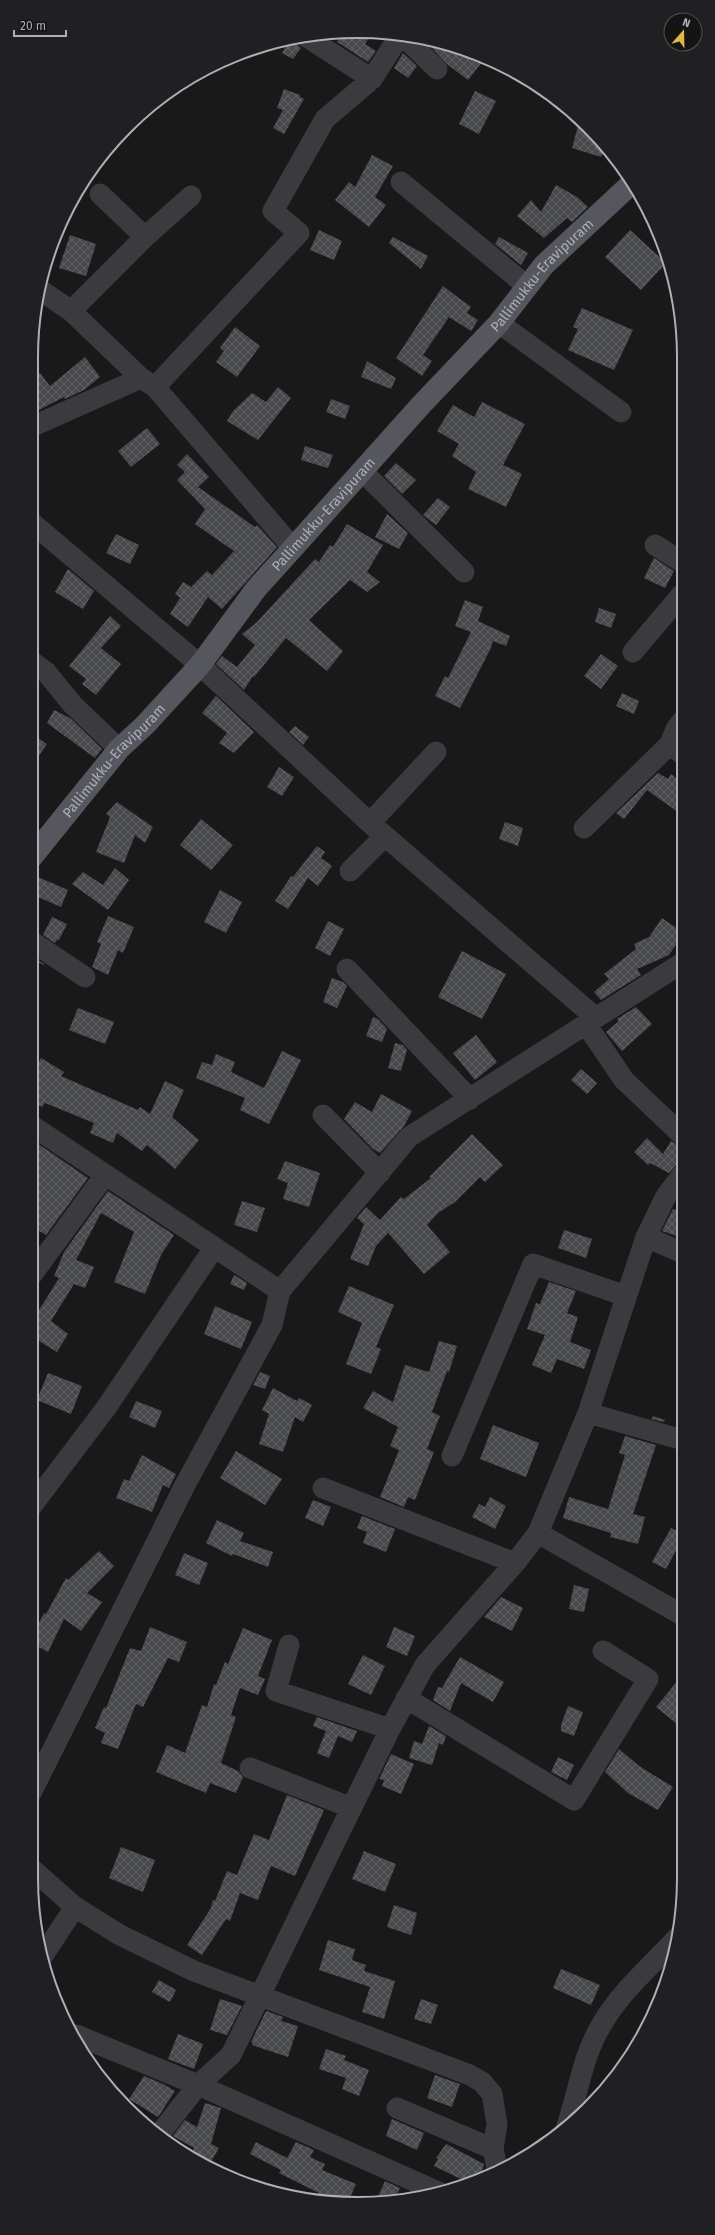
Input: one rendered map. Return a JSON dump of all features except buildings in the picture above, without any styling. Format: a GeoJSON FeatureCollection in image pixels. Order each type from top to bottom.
{"type":"FeatureCollection","features":[{"type":"Feature","properties":{"kind":"main road","name":"Pallimukku-Eravipuram"},"geometry":{"type":"LineString","coordinates":[[38,849],[119,750],[145,725],[200,665],[256,589],[362,471],[499,323],[526,286],[544,265],[627,187]]}},
{"type":"Feature","properties":{"kind":"street"},"geometry":{"type":"LineString","coordinates":[[313,41],[372,80]]}},
{"type":"Feature","properties":{"kind":"street"},"geometry":{"type":"LineString","coordinates":[[38,424],[148,383],[299,233],[272,212],[325,119],[372,80],[397,41]]}},
{"type":"Feature","properties":{"kind":"street"},"geometry":{"type":"LineString","coordinates":[[409,42],[437,70]]}},
{"type":"Feature","properties":{"kind":"street"},"geometry":{"type":"LineString","coordinates":[[401,182],[526,286]]}},
{"type":"Feature","properties":{"kind":"street"},"geometry":{"type":"LineString","coordinates":[[100,194],[145,237]]}},
{"type":"Feature","properties":{"kind":"street"},"geometry":{"type":"LineString","coordinates":[[71,311],[145,237],[191,196]]}},
{"type":"Feature","properties":{"kind":"street"},"geometry":{"type":"LineString","coordinates":[[45,293],[71,311],[148,383],[293,548]]}},
{"type":"Feature","properties":{"kind":"street"},"geometry":{"type":"LineString","coordinates":[[499,323],[621,412]]}},
{"type":"Feature","properties":{"kind":"street"},"geometry":{"type":"LineString","coordinates":[[362,471],[464,572]]}},
{"type":"Feature","properties":{"kind":"street"},"geometry":{"type":"LineString","coordinates":[[38,528],[200,665],[377,829],[591,1021],[624,1080],[677,1130]]}},
{"type":"Feature","properties":{"kind":"street"},"geometry":{"type":"LineString","coordinates":[[655,545],[677,559]]}},
{"type":"Feature","properties":{"kind":"street"},"geometry":{"type":"LineString","coordinates":[[633,652],[677,600]]}},
{"type":"Feature","properties":{"kind":"street"},"geometry":{"type":"LineString","coordinates":[[38,666],[46,672],[73,705],[119,750]]}},
{"type":"Feature","properties":{"kind":"street"},"geometry":{"type":"LineString","coordinates":[[584,828],[676,749],[677,728]]}},
{"type":"Feature","properties":{"kind":"street"},"geometry":{"type":"LineString","coordinates":[[350,871],[377,829],[436,752]]}},
{"type":"Feature","properties":{"kind":"street"},"geometry":{"type":"LineString","coordinates":[[38,946],[85,977]]}},
{"type":"Feature","properties":{"kind":"street"},"geometry":{"type":"LineString","coordinates":[[38,1778],[185,1485],[272,1325],[280,1291],[409,1137],[677,966]]}},
{"type":"Feature","properties":{"kind":"street"},"geometry":{"type":"LineString","coordinates":[[347,969],[470,1099]]}},
{"type":"Feature","properties":{"kind":"street"},"geometry":{"type":"LineString","coordinates":[[323,1115],[380,1173]]}},
{"type":"Feature","properties":{"kind":"street"},"geometry":{"type":"LineString","coordinates":[[38,1130],[280,1291]]}},
{"type":"Feature","properties":{"kind":"street"},"geometry":{"type":"LineString","coordinates":[[38,1266],[105,1175]]}},
{"type":"Feature","properties":{"kind":"street"},"geometry":{"type":"LineString","coordinates":[[162,2131],[198,2086],[230,2055],[261,1996],[390,1729],[425,1665],[515,1563],[538,1533],[588,1412],[646,1237],[674,1199]]}},
{"type":"Feature","properties":{"kind":"street"},"geometry":{"type":"LineString","coordinates":[[646,1237],[677,1250]]}},
{"type":"Feature","properties":{"kind":"street"},"geometry":{"type":"LineString","coordinates":[[38,1498],[106,1408],[214,1248]]}},
{"type":"Feature","properties":{"kind":"street"},"geometry":{"type":"LineString","coordinates":[[452,1456],[533,1264],[626,1296]]}},
{"type":"Feature","properties":{"kind":"street"},"geometry":{"type":"LineString","coordinates":[[588,1412],[677,1438]]}},
{"type":"Feature","properties":{"kind":"street"},"geometry":{"type":"LineString","coordinates":[[323,1488],[515,1563]]}},
{"type":"Feature","properties":{"kind":"street"},"geometry":{"type":"LineString","coordinates":[[538,1533],[677,1612]]}},
{"type":"Feature","properties":{"kind":"street"},"geometry":{"type":"LineString","coordinates":[[289,1644],[276,1691],[390,1729]]}},
{"type":"Feature","properties":{"kind":"street"},"geometry":{"type":"LineString","coordinates":[[406,1698],[574,1800],[648,1679],[603,1651]]}},
{"type":"Feature","properties":{"kind":"street"},"geometry":{"type":"LineString","coordinates":[[250,1768],[352,1808]]}},
{"type":"Feature","properties":{"kind":"street"},"geometry":{"type":"LineString","coordinates":[[38,1874],[75,1907],[120,1935],[194,1971],[470,2074],[482,2082],[492,2094],[497,2124],[495,2158],[397,2108]]}},
{"type":"Feature","properties":{"kind":"street"},"geometry":{"type":"LineString","coordinates":[[47,1950],[75,1907]]}},
{"type":"Feature","properties":{"kind":"street"},"geometry":{"type":"LineString","coordinates":[[570,2116],[584,2067],[601,2026],[616,2002],[670,1946]]}},
{"type":"Feature","properties":{"kind":"street"},"geometry":{"type":"LineString","coordinates":[[81,2037],[198,2086],[431,2188]]}}]}
